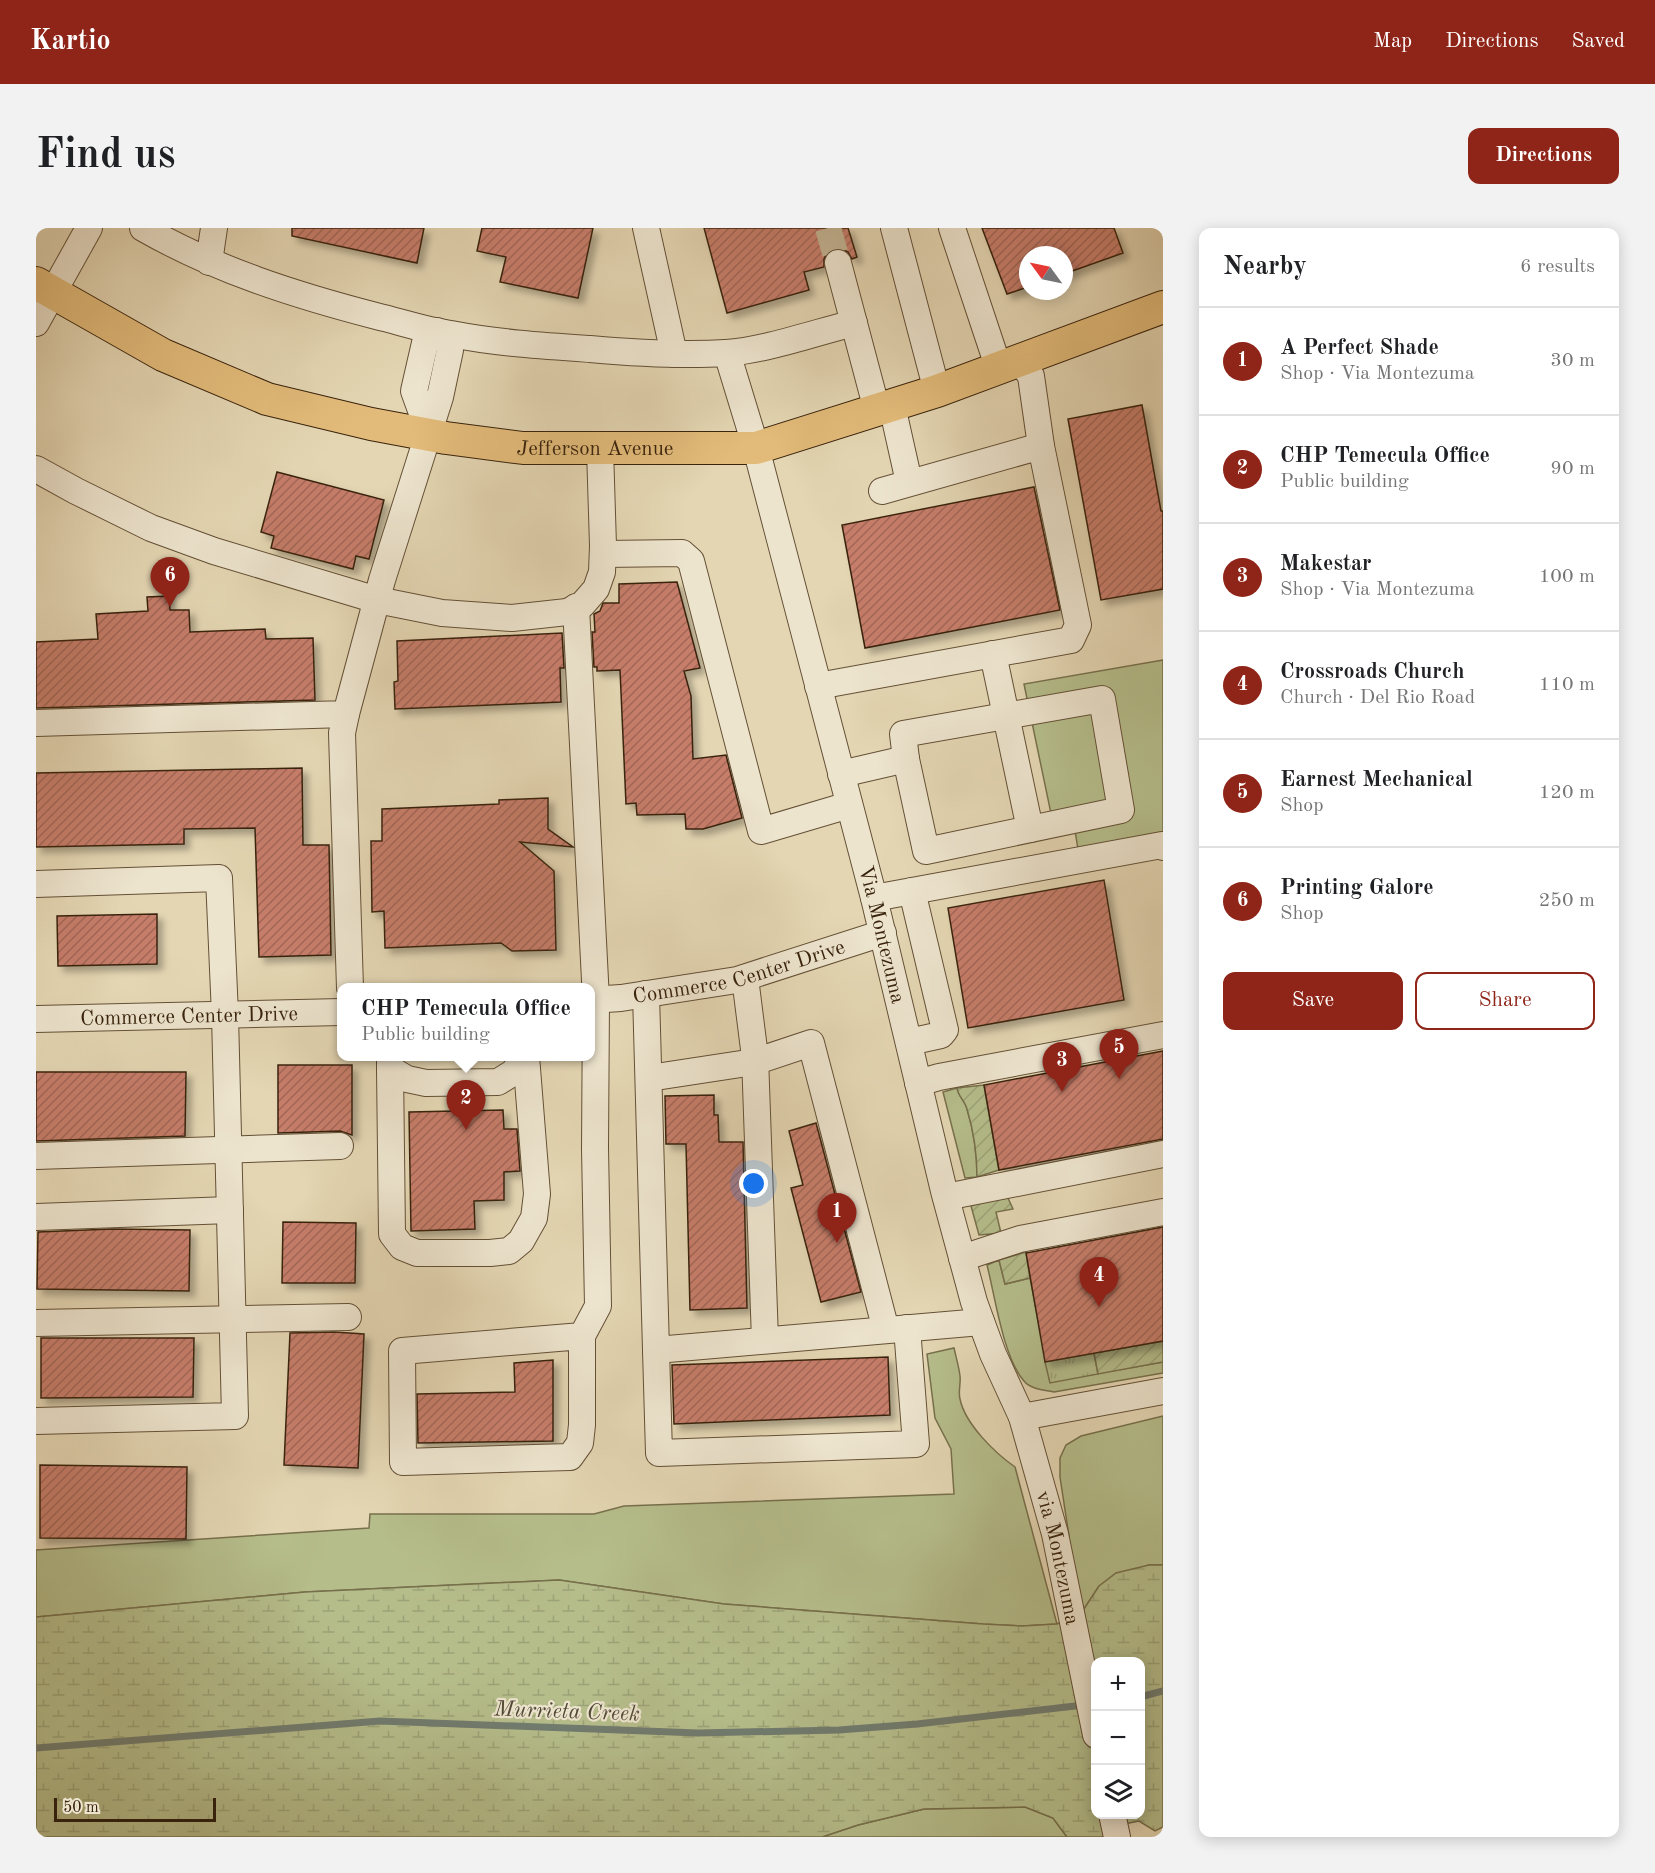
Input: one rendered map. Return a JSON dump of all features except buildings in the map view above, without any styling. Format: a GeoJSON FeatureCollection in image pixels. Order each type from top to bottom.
{"type":"FeatureCollection","features":[{"type":"Feature","properties":{"kind":"main road","name":"Jefferson Avenue"},"geometry":{"type":"LineString","coordinates":[[44,288],[163,356],[267,399],[371,424],[523,448],[756,448],[937,391],[1163,307]]}},
{"type":"Feature","properties":{"kind":"street"},"geometry":{"type":"LineString","coordinates":[[36,323],[44,288],[89,228]]}},
{"type":"Feature","properties":{"kind":"street"},"geometry":{"type":"LineString","coordinates":[[143,228],[208,262],[268,286],[440,332],[532,345],[674,354],[727,353],[752,349],[854,323]]}},
{"type":"Feature","properties":{"kind":"street"},"geometry":{"type":"LineString","coordinates":[[208,262],[214,228]]}},
{"type":"Feature","properties":{"kind":"street"},"geometry":{"type":"LineString","coordinates":[[646,228],[674,354]]}},
{"type":"Feature","properties":{"kind":"street"},"geometry":{"type":"LineString","coordinates":[[894,228],[937,391]]}},
{"type":"Feature","properties":{"kind":"street"},"geometry":{"type":"LineString","coordinates":[[818,686],[1071,640],[1078,625],[1041,446],[1032,376],[1010,365],[952,228]]}},
{"type":"Feature","properties":{"kind":"street"},"geometry":{"type":"LineString","coordinates":[[838,263],[854,323],[909,482]]}},
{"type":"Feature","properties":{"kind":"street"},"geometry":{"type":"LineString","coordinates":[[350,983],[342,733],[377,600],[440,397],[450,350],[440,332]]}},
{"type":"Feature","properties":{"kind":"street","name":"Via Montezuma"},"geometry":{"type":"LineString","coordinates":[[727,353],[756,448],[874,898],[945,1197],[981,1322],[1022,1417]]}},
{"type":"Feature","properties":{"kind":"street"},"geometry":{"type":"LineString","coordinates":[[882,491],[1041,446]]}},
{"type":"Feature","properties":{"kind":"street"},"geometry":{"type":"LineString","coordinates":[[36,469],[151,528],[214,551],[377,600],[442,613],[512,618],[567,612],[582,604],[596,589],[602,572],[603,554],[600,449]]}},
{"type":"Feature","properties":{"kind":"street"},"geometry":{"type":"LineString","coordinates":[[603,554],[682,553],[691,561],[761,831],[849,805]]}},
{"type":"Feature","properties":{"kind":"street"},"geometry":{"type":"LineString","coordinates":[[576,607],[592,983]]}},
{"type":"Feature","properties":{"kind":"street"},"geometry":{"type":"LineString","coordinates":[[993,654],[1030,829]]}},
{"type":"Feature","properties":{"kind":"street"},"geometry":{"type":"LineString","coordinates":[[1102,699],[1121,810],[926,851],[906,759],[903,734],[1007,716],[1102,699]]}},
{"type":"Feature","properties":{"kind":"street"},"geometry":{"type":"LineString","coordinates":[[36,723],[346,714]]}},
{"type":"Feature","properties":{"kind":"street"},"geometry":{"type":"LineString","coordinates":[[841,774],[906,759]]}},
{"type":"Feature","properties":{"kind":"street"},"geometry":{"type":"LineString","coordinates":[[874,898],[1162,845],[1163,847]]}},
{"type":"Feature","properties":{"kind":"street"},"geometry":{"type":"LineString","coordinates":[[36,884],[219,878],[225,1015],[235,1416],[36,1421]]}},
{"type":"Feature","properties":{"kind":"street"},"geometry":{"type":"LineString","coordinates":[[909,1042],[941,1035],[945,1029],[912,891]]}},
{"type":"Feature","properties":{"kind":"street","name":"Commerce Center Drive"},"geometry":{"type":"LineString","coordinates":[[595,1000],[745,978],[883,933]]}},
{"type":"Feature","properties":{"kind":"street"},"geometry":{"type":"LineString","coordinates":[[745,978],[754,1062],[765,1340]]}},
{"type":"Feature","properties":{"kind":"street"},"geometry":{"type":"LineString","coordinates":[[646,994],[660,1452],[916,1444],[896,1329],[811,1043],[754,1062],[649,1077]]}},
{"type":"Feature","properties":{"kind":"street","name":"Commerce Center Drive"},"geometry":{"type":"LineString","coordinates":[[36,1019],[337,1012]]}},
{"type":"Feature","properties":{"kind":"street"},"geometry":{"type":"LineString","coordinates":[[918,1083],[939,1077],[1163,1035]]}},
{"type":"Feature","properties":{"kind":"street"},"geometry":{"type":"LineString","coordinates":[[390,1063],[407,1079],[426,1083],[498,1082],[514,1072],[522,1061]]}},
{"type":"Feature","properties":{"kind":"street"},"geometry":{"type":"LineString","coordinates":[[390,1063],[392,1234],[402,1246],[417,1253],[490,1253],[509,1251],[521,1241],[534,1218],[537,1194],[525,1061]]}},
{"type":"Feature","properties":{"kind":"street"},"geometry":{"type":"LineString","coordinates":[[582,1336],[402,1351],[403,1462],[570,1457],[580,1443],[582,1336],[598,1306],[594,1061]]}},
{"type":"Feature","properties":{"kind":"street"},"geometry":{"type":"LineString","coordinates":[[36,1156],[340,1146]]}},
{"type":"Feature","properties":{"kind":"street"},"geometry":{"type":"LineString","coordinates":[[945,1197],[1163,1154]]}},
{"type":"Feature","properties":{"kind":"street"},"geometry":{"type":"LineString","coordinates":[[36,1217],[230,1210]]}},
{"type":"Feature","properties":{"kind":"street"},"geometry":{"type":"LineString","coordinates":[[962,1258],[1020,1239],[1163,1212]]}},
{"type":"Feature","properties":{"kind":"street"},"geometry":{"type":"LineString","coordinates":[[36,1323],[348,1317]]}},
{"type":"Feature","properties":{"kind":"street"},"geometry":{"type":"LineString","coordinates":[[656,1350],[981,1322]]}},
{"type":"Feature","properties":{"kind":"street"},"geometry":{"type":"LineString","coordinates":[[1022,1417],[1163,1391]]}},
{"type":"Feature","properties":{"kind":"street","name":"via Montezuma"},"geometry":{"type":"LineString","coordinates":[[1022,1417],[1055,1534],[1091,1715]]}},
{"type":"Feature","properties":{"kind":"street"},"geometry":{"type":"LineString","coordinates":[[1113,1819],[1117,1837]]}},
{"type":"Feature","properties":{"kind":"green space"},"geometry":{"type":"Polygon","coordinates":[[[1163,660],[1163,834],[1078,849],[1074,825],[1054,828],[1024,684],[1163,660]]]}},
{"type":"Feature","properties":{"kind":"green space"},"geometry":{"type":"Polygon","coordinates":[[[984,1085],[999,1170],[977,1177],[972,1126],[957,1088],[984,1085]]]}},
{"type":"Feature","properties":{"kind":"green space"},"geometry":{"type":"Polygon","coordinates":[[[957,1088],[972,1126],[977,1177],[965,1178],[943,1092],[957,1088]]]}},
{"type":"Feature","properties":{"kind":"green space"},"geometry":{"type":"Polygon","coordinates":[[[1007,1196],[1013,1209],[996,1212],[1001,1233],[979,1235],[971,1206],[1007,1196]]]}},
{"type":"Feature","properties":{"kind":"green space"},"geometry":{"type":"Polygon","coordinates":[[[1026,1252],[1030,1278],[1005,1284],[999,1260],[1026,1252]]]}},
{"type":"Feature","properties":{"kind":"green space"},"geometry":{"type":"Polygon","coordinates":[[[999,1260],[1005,1284],[1030,1278],[1050,1382],[1163,1362],[1163,1373],[1054,1392],[1027,1384],[1010,1357],[987,1265],[999,1260]]]}},
{"type":"Feature","properties":{"kind":"green space"},"geometry":{"type":"Polygon","coordinates":[[[1163,1341],[1163,1362],[1098,1374],[1094,1353],[1163,1341]]]}},
{"type":"Feature","properties":{"kind":"green space"},"geometry":{"type":"Polygon","coordinates":[[[954,1348],[960,1376],[959,1393],[963,1409],[974,1428],[990,1446],[1015,1467],[1057,1624],[1022,1626],[983,1624],[724,1604],[559,1580],[305,1592],[36,1617],[36,1550],[369,1528],[370,1514],[594,1514],[624,1506],[954,1494],[951,1449],[935,1418],[927,1354],[954,1348]]]}},
{"type":"Feature","properties":{"kind":"green space"},"geometry":{"type":"Polygon","coordinates":[[[1094,1353],[1098,1374],[1050,1383],[1045,1362],[1094,1353]]]}},
{"type":"Feature","properties":{"kind":"green space"},"geometry":{"type":"Polygon","coordinates":[[[1163,1416],[1163,1565],[1149,1565],[1099,1586],[1084,1609],[1080,1611],[1067,1551],[1069,1536],[1060,1477],[1060,1458],[1066,1445],[1081,1436],[1163,1416]]]}},
{"type":"Feature","properties":{"kind":"green space"},"geometry":{"type":"Polygon","coordinates":[[[1149,1565],[1163,1565],[1163,1827],[1155,1831],[1139,1821],[1119,1825],[1108,1837],[1067,1837],[1053,1818],[1025,1807],[924,1809],[858,1825],[822,1837],[36,1837],[36,1617],[305,1592],[559,1580],[724,1604],[1022,1626],[1057,1624],[1084,1609],[1099,1586],[1116,1573],[1149,1565]]]}},
{"type":"Feature","properties":{"kind":"green space"},"geometry":{"type":"Polygon","coordinates":[[[1025,1807],[1053,1818],[1067,1837],[822,1837],[858,1825],[924,1809],[1025,1807]]]}},
{"type":"Feature","properties":{"kind":"waterway","name":"Murrieta Creek"},"geometry":{"type":"LineString","coordinates":[[1145,1696],[1163,1691]]}},
{"type":"Feature","properties":{"kind":"waterway","name":"Murrieta Creek"},"geometry":{"type":"LineString","coordinates":[[36,1748],[380,1721],[698,1733],[839,1730],[917,1724],[1084,1705]]}},
{"type":"Feature","properties":{"kind":"tunnel"},"geometry":{"type":"LineString","coordinates":[[828,228],[838,263]]}},
{"type":"Feature","properties":{"kind":"place","name":"Printing Galore"},"geometry":{"type":"Point","coordinates":[170,607]}},
{"type":"Feature","properties":{"kind":"place","name":"Earnest Mechanical"},"geometry":{"type":"Point","coordinates":[1119,1079]}},
{"type":"Feature","properties":{"kind":"place","name":"Makestar"},"geometry":{"type":"Point","coordinates":[1062,1092]}},
{"type":"Feature","properties":{"kind":"place","name":"CHP Temecula Office"},"geometry":{"type":"Point","coordinates":[466,1130]}},
{"type":"Feature","properties":{"kind":"place","name":"A Perfect Shade"},"geometry":{"type":"Point","coordinates":[837,1243]}},
{"type":"Feature","properties":{"kind":"place","name":"Crossroads Church"},"geometry":{"type":"Point","coordinates":[1099,1307]}}]}
